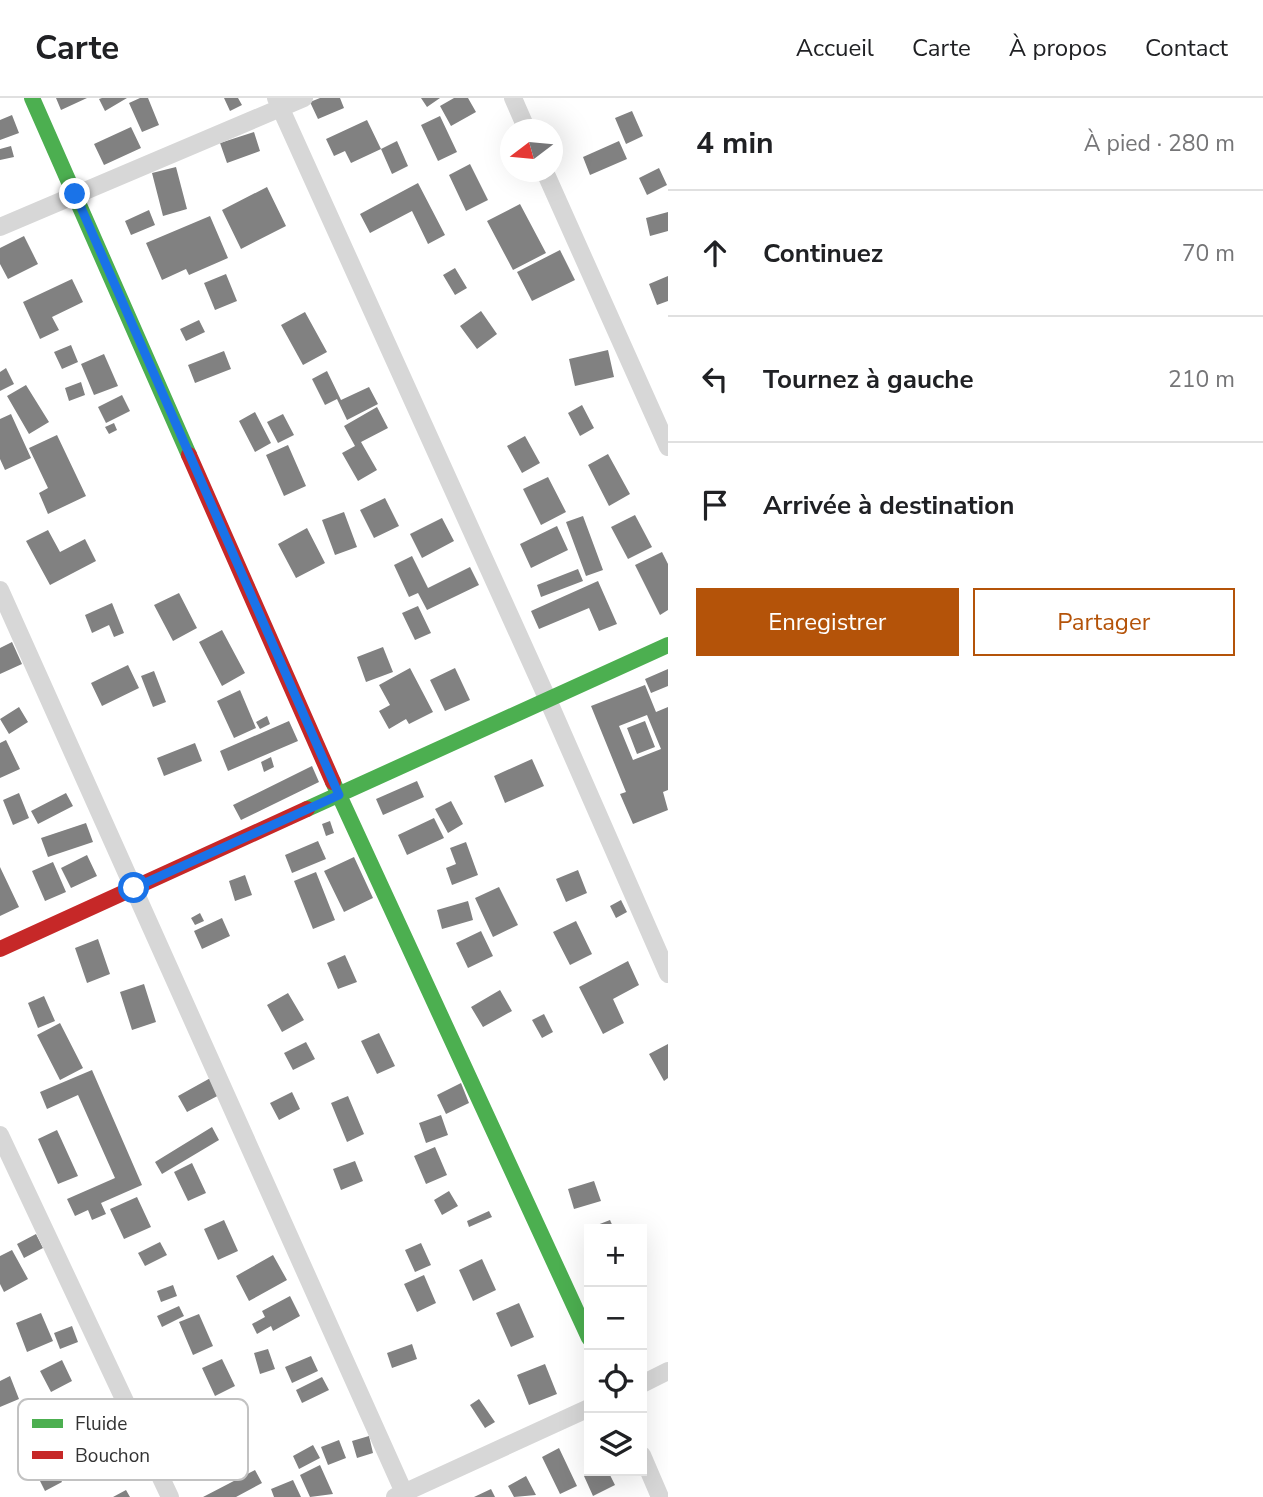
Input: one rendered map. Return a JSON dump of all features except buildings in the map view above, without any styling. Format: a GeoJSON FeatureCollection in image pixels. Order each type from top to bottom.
{"type":"FeatureCollection","features":[{"type":"Feature","properties":{"kind":"street"},"geometry":{"type":"LineString","coordinates":[[32,98],[339,795],[584,1327]]}},
{"type":"Feature","properties":{"kind":"street"},"geometry":{"type":"LineString","coordinates":[[0,228],[279,104],[304,98]]}},
{"type":"Feature","properties":{"kind":"street"},"geometry":{"type":"LineString","coordinates":[[513,98],[522,119]]}},
{"type":"Feature","properties":{"kind":"street"},"geometry":{"type":"LineString","coordinates":[[279,104],[548,700],[668,974]]}},
{"type":"Feature","properties":{"kind":"street"},"geometry":{"type":"LineString","coordinates":[[549,182],[668,447]]}},
{"type":"Feature","properties":{"kind":"street"},"geometry":{"type":"LineString","coordinates":[[0,590],[402,1496],[584,1410]]}},
{"type":"Feature","properties":{"kind":"street"},"geometry":{"type":"LineString","coordinates":[[0,949],[668,645]]}},
{"type":"Feature","properties":{"kind":"street"},"geometry":{"type":"LineString","coordinates":[[0,1135],[124,1399]]}},
{"type":"Feature","properties":{"kind":"street"},"geometry":{"type":"LineString","coordinates":[[647,1382],[668,1371]]}},
{"type":"Feature","properties":{"kind":"street"},"geometry":{"type":"LineString","coordinates":[[647,1467],[660,1497]]}},
{"type":"Feature","properties":{"kind":"street"},"geometry":{"type":"LineString","coordinates":[[162,1480],[170,1497]]}},
{"type":"Feature","properties":{"kind":"traffic: fast"},"geometry":{"type":"LineString","coordinates":[[32,98],[189,455]]}},
{"type":"Feature","properties":{"kind":"traffic: fast"},"geometry":{"type":"LineString","coordinates":[[307,809],[668,645]]}},
{"type":"Feature","properties":{"kind":"traffic: fast"},"geometry":{"type":"LineString","coordinates":[[333,782],[584,1327]]}},
{"type":"Feature","properties":{"kind":"traffic: jam"},"geometry":{"type":"LineString","coordinates":[[189,455],[333,782]]}},
{"type":"Feature","properties":{"kind":"traffic: jam"},"geometry":{"type":"LineString","coordinates":[[0,949],[307,809]]}},
{"type":"Feature","properties":{"kind":"route"},"geometry":{"type":"LineString","coordinates":[[75,194],[339,795],[134,888]]}}]}
